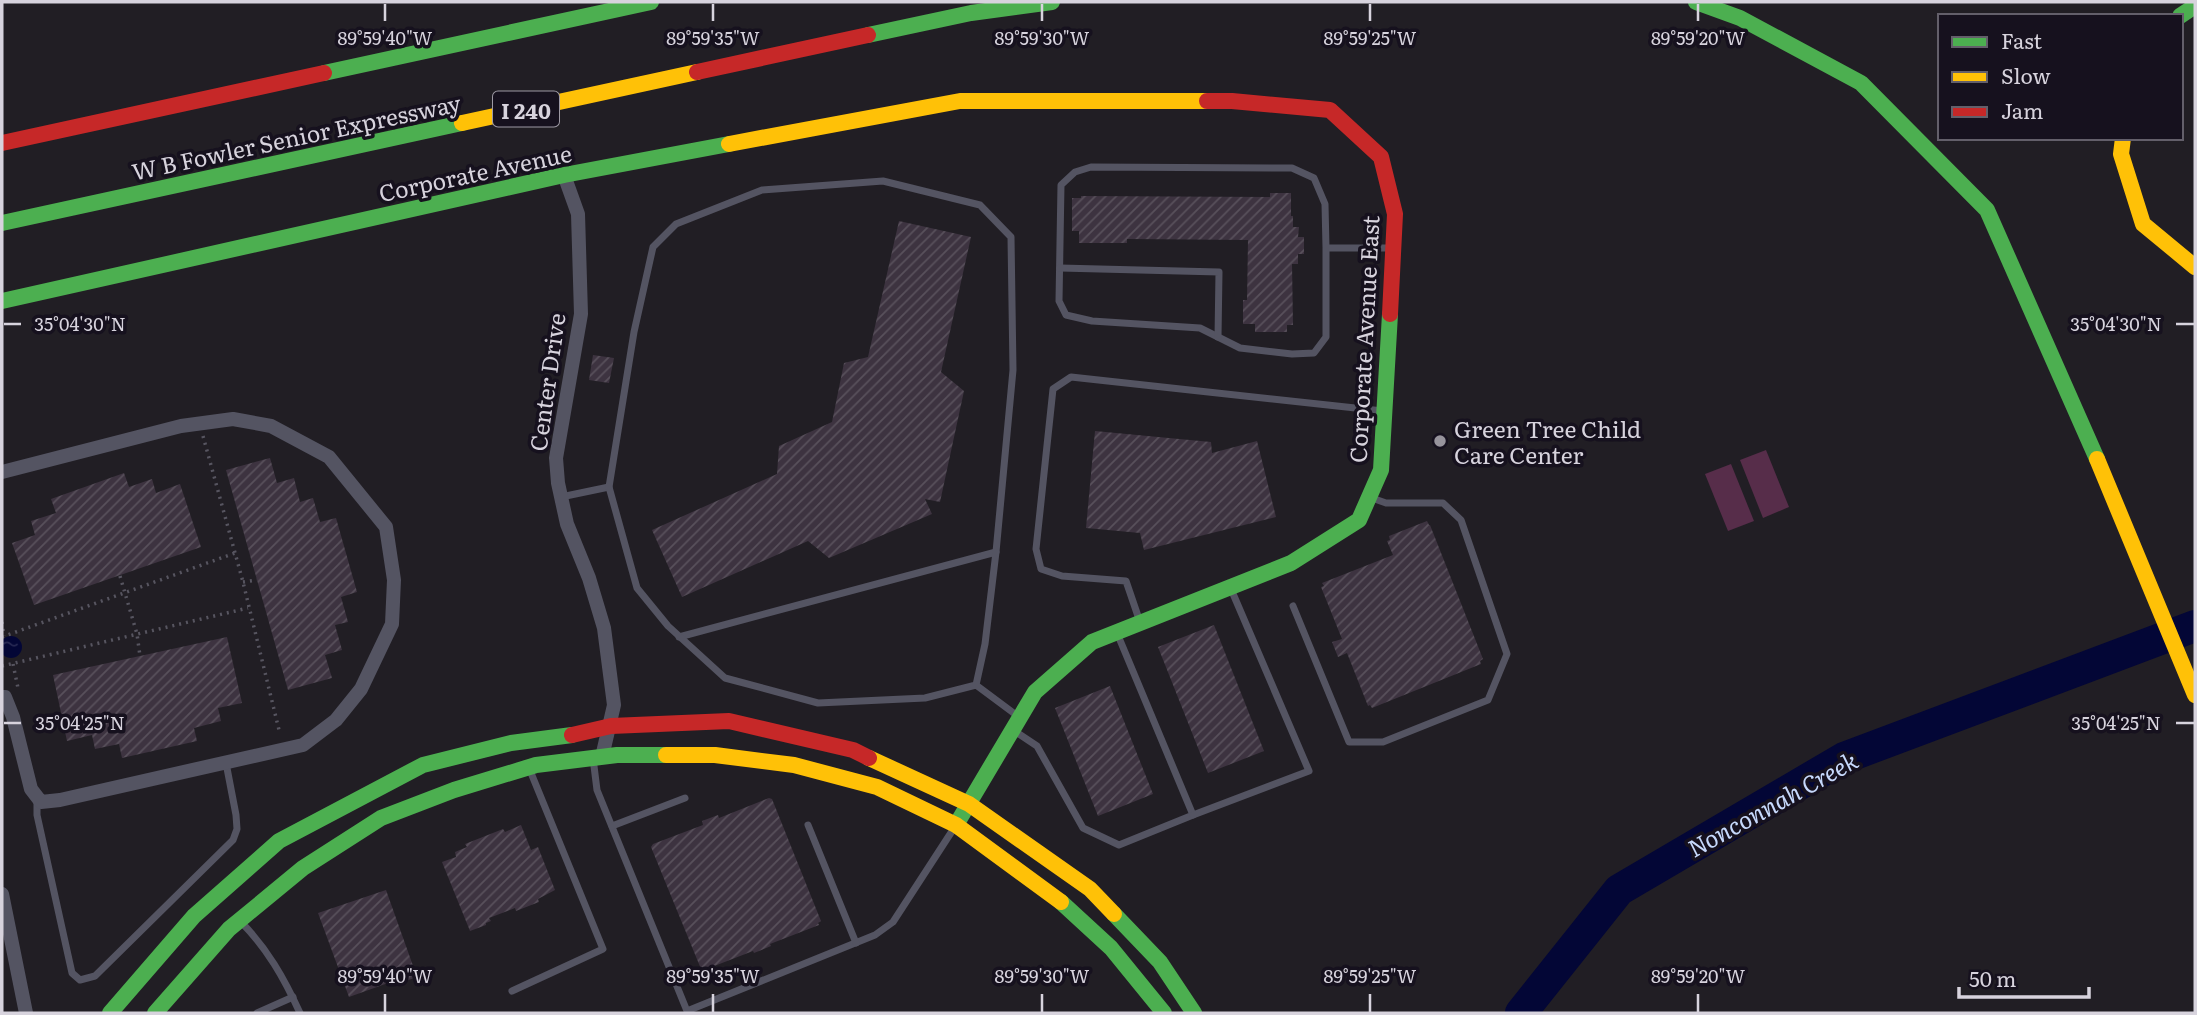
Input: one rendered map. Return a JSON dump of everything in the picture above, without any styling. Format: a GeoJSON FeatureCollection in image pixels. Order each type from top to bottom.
{"type":"FeatureCollection","features":[{"type":"Feature","properties":{"kind":"main road"},"geometry":{"type":"LineString","coordinates":[[2,143],[650,2]]}},
{"type":"Feature","properties":{"kind":"main road","name":"W B Fowler Senior Expressway"},"geometry":{"type":"LineString","coordinates":[[2,223],[971,13],[1052,2]]}},
{"type":"Feature","properties":{"kind":"main road"},"geometry":{"type":"LineString","coordinates":[[1696,2],[1740,18],[1861,83],[1987,210],[2082,424],[2195,695]]}},
{"type":"Feature","properties":{"kind":"main road","name":"Corporate Avenue"},"geometry":{"type":"LineString","coordinates":[[2,301],[564,175],[960,101]]}},
{"type":"Feature","properties":{"kind":"main road","name":"Corporate Avenue East"},"geometry":{"type":"LineString","coordinates":[[956,825],[1035,692],[1092,642],[1291,563],[1359,520],[1381,470],[1395,214],[1381,157],[1330,110],[1232,101],[960,101]]}},
{"type":"Feature","properties":{"kind":"main road"},"geometry":{"type":"LineString","coordinates":[[2123,140],[2121,154],[2143,224],[2195,267]]}},
{"type":"Feature","properties":{"kind":"main road"},"geometry":{"type":"LineString","coordinates":[[110,1013],[194,916],[279,841],[423,765],[510,743],[566,736],[611,726],[729,722],[853,750],[969,804],[1090,889],[1160,962],[1194,1013]]}},
{"type":"Feature","properties":{"kind":"main road"},"geometry":{"type":"LineString","coordinates":[[155,1013],[239,920],[303,868],[381,818],[454,790],[529,767],[598,757],[715,755],[794,765],[877,787],[956,825],[1064,905],[1111,948],[1164,1013]]}},
{"type":"Feature","properties":{"kind":"street","name":"Center Drive"},"geometry":{"type":"LineString","coordinates":[[564,175],[578,214],[581,314],[556,458],[567,524],[589,578],[604,628],[614,705],[611,726],[598,757]]}},
{"type":"Feature","properties":{"kind":"street"},"geometry":{"type":"LineString","coordinates":[[2,472],[181,426],[233,419],[271,426],[329,457],[386,527],[394,580],[392,624],[362,689],[336,720],[303,745],[41,802],[31,789],[13,717],[5,697],[2,697]]}},
{"type":"Feature","properties":{"kind":"street"},"geometry":{"type":"LineString","coordinates":[[2,894],[26,1013]]}},
{"type":"Feature","properties":{"kind":"lane"},"geometry":{"type":"LineString","coordinates":[[1091,167],[1293,168],[1314,178],[1318,187],[1325,204],[1326,248],[1326,337],[1314,353],[1292,354],[1240,348],[1200,328],[1092,321],[1066,315],[1059,301],[1061,185],[1074,173],[1091,167]]}},
{"type":"Feature","properties":{"kind":"lane"},"geometry":{"type":"LineString","coordinates":[[883,181],[980,205],[1010,237],[1013,370],[996,552],[985,644],[976,685],[925,698],[818,702],[725,678],[668,626],[637,588],[608,487],[634,332],[653,247],[676,224],[762,190],[883,181]]}},
{"type":"Feature","properties":{"kind":"lane"},"geometry":{"type":"LineString","coordinates":[[1326,248],[1393,248]]}},
{"type":"Feature","properties":{"kind":"lane"},"geometry":{"type":"LineString","coordinates":[[1060,268],[1219,272],[1218,337]]}},
{"type":"Feature","properties":{"kind":"lane"},"geometry":{"type":"LineString","coordinates":[[1140,623],[1126,581],[1062,576],[1041,569],[1037,549],[1053,389],[1071,377],[1384,411]]}},
{"type":"Feature","properties":{"kind":"lane"},"geometry":{"type":"LineString","coordinates":[[561,497],[608,487]]}},
{"type":"Feature","properties":{"kind":"lane"},"geometry":{"type":"LineString","coordinates":[[1293,606],[1349,742],[1383,743],[1488,700],[1507,654],[1461,520],[1443,503],[1386,503],[1369,497]]}},
{"type":"Feature","properties":{"kind":"lane"},"geometry":{"type":"LineString","coordinates":[[679,637],[996,552]]}},
{"type":"Feature","properties":{"kind":"lane"},"geometry":{"type":"LineString","coordinates":[[976,685],[1037,746],[1083,828],[1119,845],[1308,771],[1230,587]]}},
{"type":"Feature","properties":{"kind":"lane"},"geometry":{"type":"LineString","coordinates":[[1116,632],[1193,815]]}},
{"type":"Feature","properties":{"kind":"lane"},"geometry":{"type":"LineString","coordinates":[[598,757],[597,790],[687,1011],[875,935],[893,922],[956,825]]}},
{"type":"Feature","properties":{"kind":"lane"},"geometry":{"type":"LineString","coordinates":[[37,797],[37,815],[72,973],[80,980],[95,976],[233,839],[237,829],[236,815],[226,763]]}},
{"type":"Feature","properties":{"kind":"lane"},"geometry":{"type":"LineString","coordinates":[[512,991],[603,949],[529,767]]}},
{"type":"Feature","properties":{"kind":"lane"},"geometry":{"type":"LineString","coordinates":[[612,826],[685,798]]}},
{"type":"Feature","properties":{"kind":"lane"},"geometry":{"type":"LineString","coordinates":[[808,825],[856,943]]}},
{"type":"Feature","properties":{"kind":"lane"},"geometry":{"type":"LineString","coordinates":[[239,920],[257,938],[272,959],[300,1013]]}},
{"type":"Feature","properties":{"kind":"lane"},"geometry":{"type":"LineString","coordinates":[[257,1013],[293,997]]}},
{"type":"Feature","properties":{"kind":"path"},"geometry":{"type":"LineString","coordinates":[[200,424],[243,582],[283,750]]}},
{"type":"Feature","properties":{"kind":"path"},"geometry":{"type":"LineString","coordinates":[[2,622],[3,636],[235,553]]}},
{"type":"Feature","properties":{"kind":"path"},"geometry":{"type":"LineString","coordinates":[[120,576],[137,634],[140,656]]}},
{"type":"Feature","properties":{"kind":"path"},"geometry":{"type":"LineString","coordinates":[[243,582],[257,580]]}},
{"type":"Feature","properties":{"kind":"path"},"geometry":{"type":"LineString","coordinates":[[2,666],[249,608]]}},
{"type":"Feature","properties":{"kind":"shaded area"},"geometry":{"type":"Polygon","coordinates":[[[1766,450],[1789,507],[1763,518],[1740,460],[1766,450]]]}},
{"type":"Feature","properties":{"kind":"shaded area"},"geometry":{"type":"Polygon","coordinates":[[[1731,464],[1754,521],[1728,531],[1705,474],[1731,464]]]}},
{"type":"Feature","properties":{"kind":"water"},"geometry":{"type":"Polygon","coordinates":[[[11,636],[19,639],[22,647],[19,655],[11,658],[3,655],[0,647],[3,639],[11,636]]]}},
{"type":"Feature","properties":{"kind":"building"},"geometry":{"type":"Polygon","coordinates":[[[1270,193],[1291,193],[1293,227],[1299,227],[1298,237],[1304,237],[1304,254],[1298,254],[1298,264],[1292,264],[1293,325],[1287,325],[1287,332],[1255,332],[1255,324],[1243,324],[1243,300],[1247,300],[1248,240],[1127,239],[1127,243],[1079,243],[1079,231],[1072,231],[1072,198],[1081,196],[1270,197],[1270,193]]]}},
{"type":"Feature","properties":{"kind":"building"},"geometry":{"type":"Polygon","coordinates":[[[899,221],[971,237],[941,372],[964,391],[940,502],[925,499],[932,514],[829,558],[808,541],[682,597],[652,530],[777,474],[779,446],[832,422],[844,363],[868,357],[899,221]]]}},
{"type":"Feature","properties":{"kind":"building"},"geometry":{"type":"Polygon","coordinates":[[[593,355],[614,358],[609,383],[589,380],[593,355]]]}},
{"type":"Feature","properties":{"kind":"building"},"geometry":{"type":"Polygon","coordinates":[[[1095,431],[1211,442],[1212,453],[1257,441],[1276,517],[1144,550],[1140,533],[1086,528],[1095,431]]]}},
{"type":"Feature","properties":{"kind":"building"},"geometry":{"type":"Polygon","coordinates":[[[270,458],[277,483],[294,478],[300,502],[313,498],[320,522],[336,518],[357,592],[341,597],[348,622],[335,625],[342,650],[325,655],[332,678],[288,690],[226,470],[270,458]]]}},
{"type":"Feature","properties":{"kind":"building"},"geometry":{"type":"Polygon","coordinates":[[[124,473],[129,487],[152,479],[156,493],[180,484],[201,547],[34,605],[12,543],[35,535],[31,521],[56,513],[51,499],[124,473]]]}},
{"type":"Feature","properties":{"kind":"building"},"geometry":{"type":"Polygon","coordinates":[[[1427,521],[1483,659],[1481,664],[1372,708],[1368,706],[1347,653],[1338,657],[1332,642],[1342,639],[1321,587],[1324,586],[1322,583],[1393,555],[1387,541],[1390,540],[1389,536],[1427,521]]]}},
{"type":"Feature","properties":{"kind":"building"},"geometry":{"type":"Polygon","coordinates":[[[1214,625],[1264,751],[1208,773],[1158,647],[1214,625]]]}},
{"type":"Feature","properties":{"kind":"building"},"geometry":{"type":"Polygon","coordinates":[[[227,637],[242,703],[218,708],[221,721],[194,728],[197,741],[122,758],[119,744],[95,749],[92,735],[67,741],[53,675],[227,637]]]}},
{"type":"Feature","properties":{"kind":"building"},"geometry":{"type":"Polygon","coordinates":[[[1110,686],[1153,794],[1098,816],[1055,708],[1110,686]]]}},
{"type":"Feature","properties":{"kind":"building"},"geometry":{"type":"Polygon","coordinates":[[[772,799],[821,921],[819,925],[754,953],[753,951],[701,969],[651,847],[703,825],[702,821],[718,815],[719,818],[772,799]]]}},
{"type":"Feature","properties":{"kind":"building"},"geometry":{"type":"Polygon","coordinates":[[[521,825],[531,850],[538,847],[555,890],[538,899],[539,902],[489,918],[491,921],[486,925],[470,931],[442,862],[456,857],[455,852],[467,847],[465,844],[521,825]]]}},
{"type":"Feature","properties":{"kind":"building"},"geometry":{"type":"Polygon","coordinates":[[[386,890],[417,977],[403,982],[402,978],[349,997],[318,913],[386,890]]]}},
{"type":"Feature","properties":{"kind":"waterway","name":"Nonconnah Creek"},"geometry":{"type":"LineString","coordinates":[[1521,1013],[1619,890],[1844,758],[2195,626]]}},
{"type":"Feature","properties":{"kind":"traffic: fast"},"geometry":{"type":"LineString","coordinates":[[324,73],[651,2]]}},
{"type":"Feature","properties":{"kind":"traffic: fast"},"geometry":{"type":"LineString","coordinates":[[868,35],[971,13],[1052,2]]}},
{"type":"Feature","properties":{"kind":"traffic: fast"},"geometry":{"type":"LineString","coordinates":[[1696,2],[1740,18],[1861,83],[1987,210],[2097,459]]}},
{"type":"Feature","properties":{"kind":"traffic: fast"},"geometry":{"type":"LineString","coordinates":[[2183,14],[2195,6]]}},
{"type":"Feature","properties":{"kind":"traffic: fast"},"geometry":{"type":"LineString","coordinates":[[2,223],[462,123]]}},
{"type":"Feature","properties":{"kind":"traffic: fast"},"geometry":{"type":"LineString","coordinates":[[2,301],[564,175],[729,144]]}},
{"type":"Feature","properties":{"kind":"traffic: fast"},"geometry":{"type":"LineString","coordinates":[[956,825],[1035,692],[1092,642],[1291,563],[1359,520],[1381,470],[1390,314]]}},
{"type":"Feature","properties":{"kind":"traffic: fast"},"geometry":{"type":"LineString","coordinates":[[110,1013],[194,916],[279,841],[423,765],[511,743],[572,735]]}},
{"type":"Feature","properties":{"kind":"traffic: fast"},"geometry":{"type":"LineString","coordinates":[[155,1013],[229,929],[303,868],[381,818],[454,790],[536,765],[617,755],[666,755]]}},
{"type":"Feature","properties":{"kind":"traffic: fast"},"geometry":{"type":"LineString","coordinates":[[1061,902],[1111,948],[1164,1013]]}},
{"type":"Feature","properties":{"kind":"traffic: fast"},"geometry":{"type":"LineString","coordinates":[[1114,914],[1160,962],[1194,1013]]}},
{"type":"Feature","properties":{"kind":"traffic: slow"},"geometry":{"type":"LineString","coordinates":[[462,123],[697,72]]}},
{"type":"Feature","properties":{"kind":"traffic: slow"},"geometry":{"type":"LineString","coordinates":[[729,144],[960,101],[1207,101]]}},
{"type":"Feature","properties":{"kind":"traffic: slow"},"geometry":{"type":"LineString","coordinates":[[2123,140],[2121,154],[2143,224],[2195,267]]}},
{"type":"Feature","properties":{"kind":"traffic: slow"},"geometry":{"type":"LineString","coordinates":[[2097,459],[2195,695]]}},
{"type":"Feature","properties":{"kind":"traffic: slow"},"geometry":{"type":"LineString","coordinates":[[666,755],[715,755],[794,765],[877,787],[956,825],[1061,902]]}},
{"type":"Feature","properties":{"kind":"traffic: slow"},"geometry":{"type":"LineString","coordinates":[[869,758],[969,804],[1090,889],[1114,914]]}},
{"type":"Feature","properties":{"kind":"traffic: jam"},"geometry":{"type":"LineString","coordinates":[[697,72],[868,35]]}},
{"type":"Feature","properties":{"kind":"traffic: jam"},"geometry":{"type":"LineString","coordinates":[[2,143],[324,73]]}},
{"type":"Feature","properties":{"kind":"traffic: jam"},"geometry":{"type":"LineString","coordinates":[[1207,101],[1330,110],[1381,157],[1395,214],[1390,314]]}},
{"type":"Feature","properties":{"kind":"traffic: jam"},"geometry":{"type":"LineString","coordinates":[[572,735],[611,726],[729,721],[853,750],[869,758]]}},
{"type":"Feature","properties":{"kind":"place","name":"Green Tree Child Care Center"},"geometry":{"type":"Point","coordinates":[1440,441]}}]}
